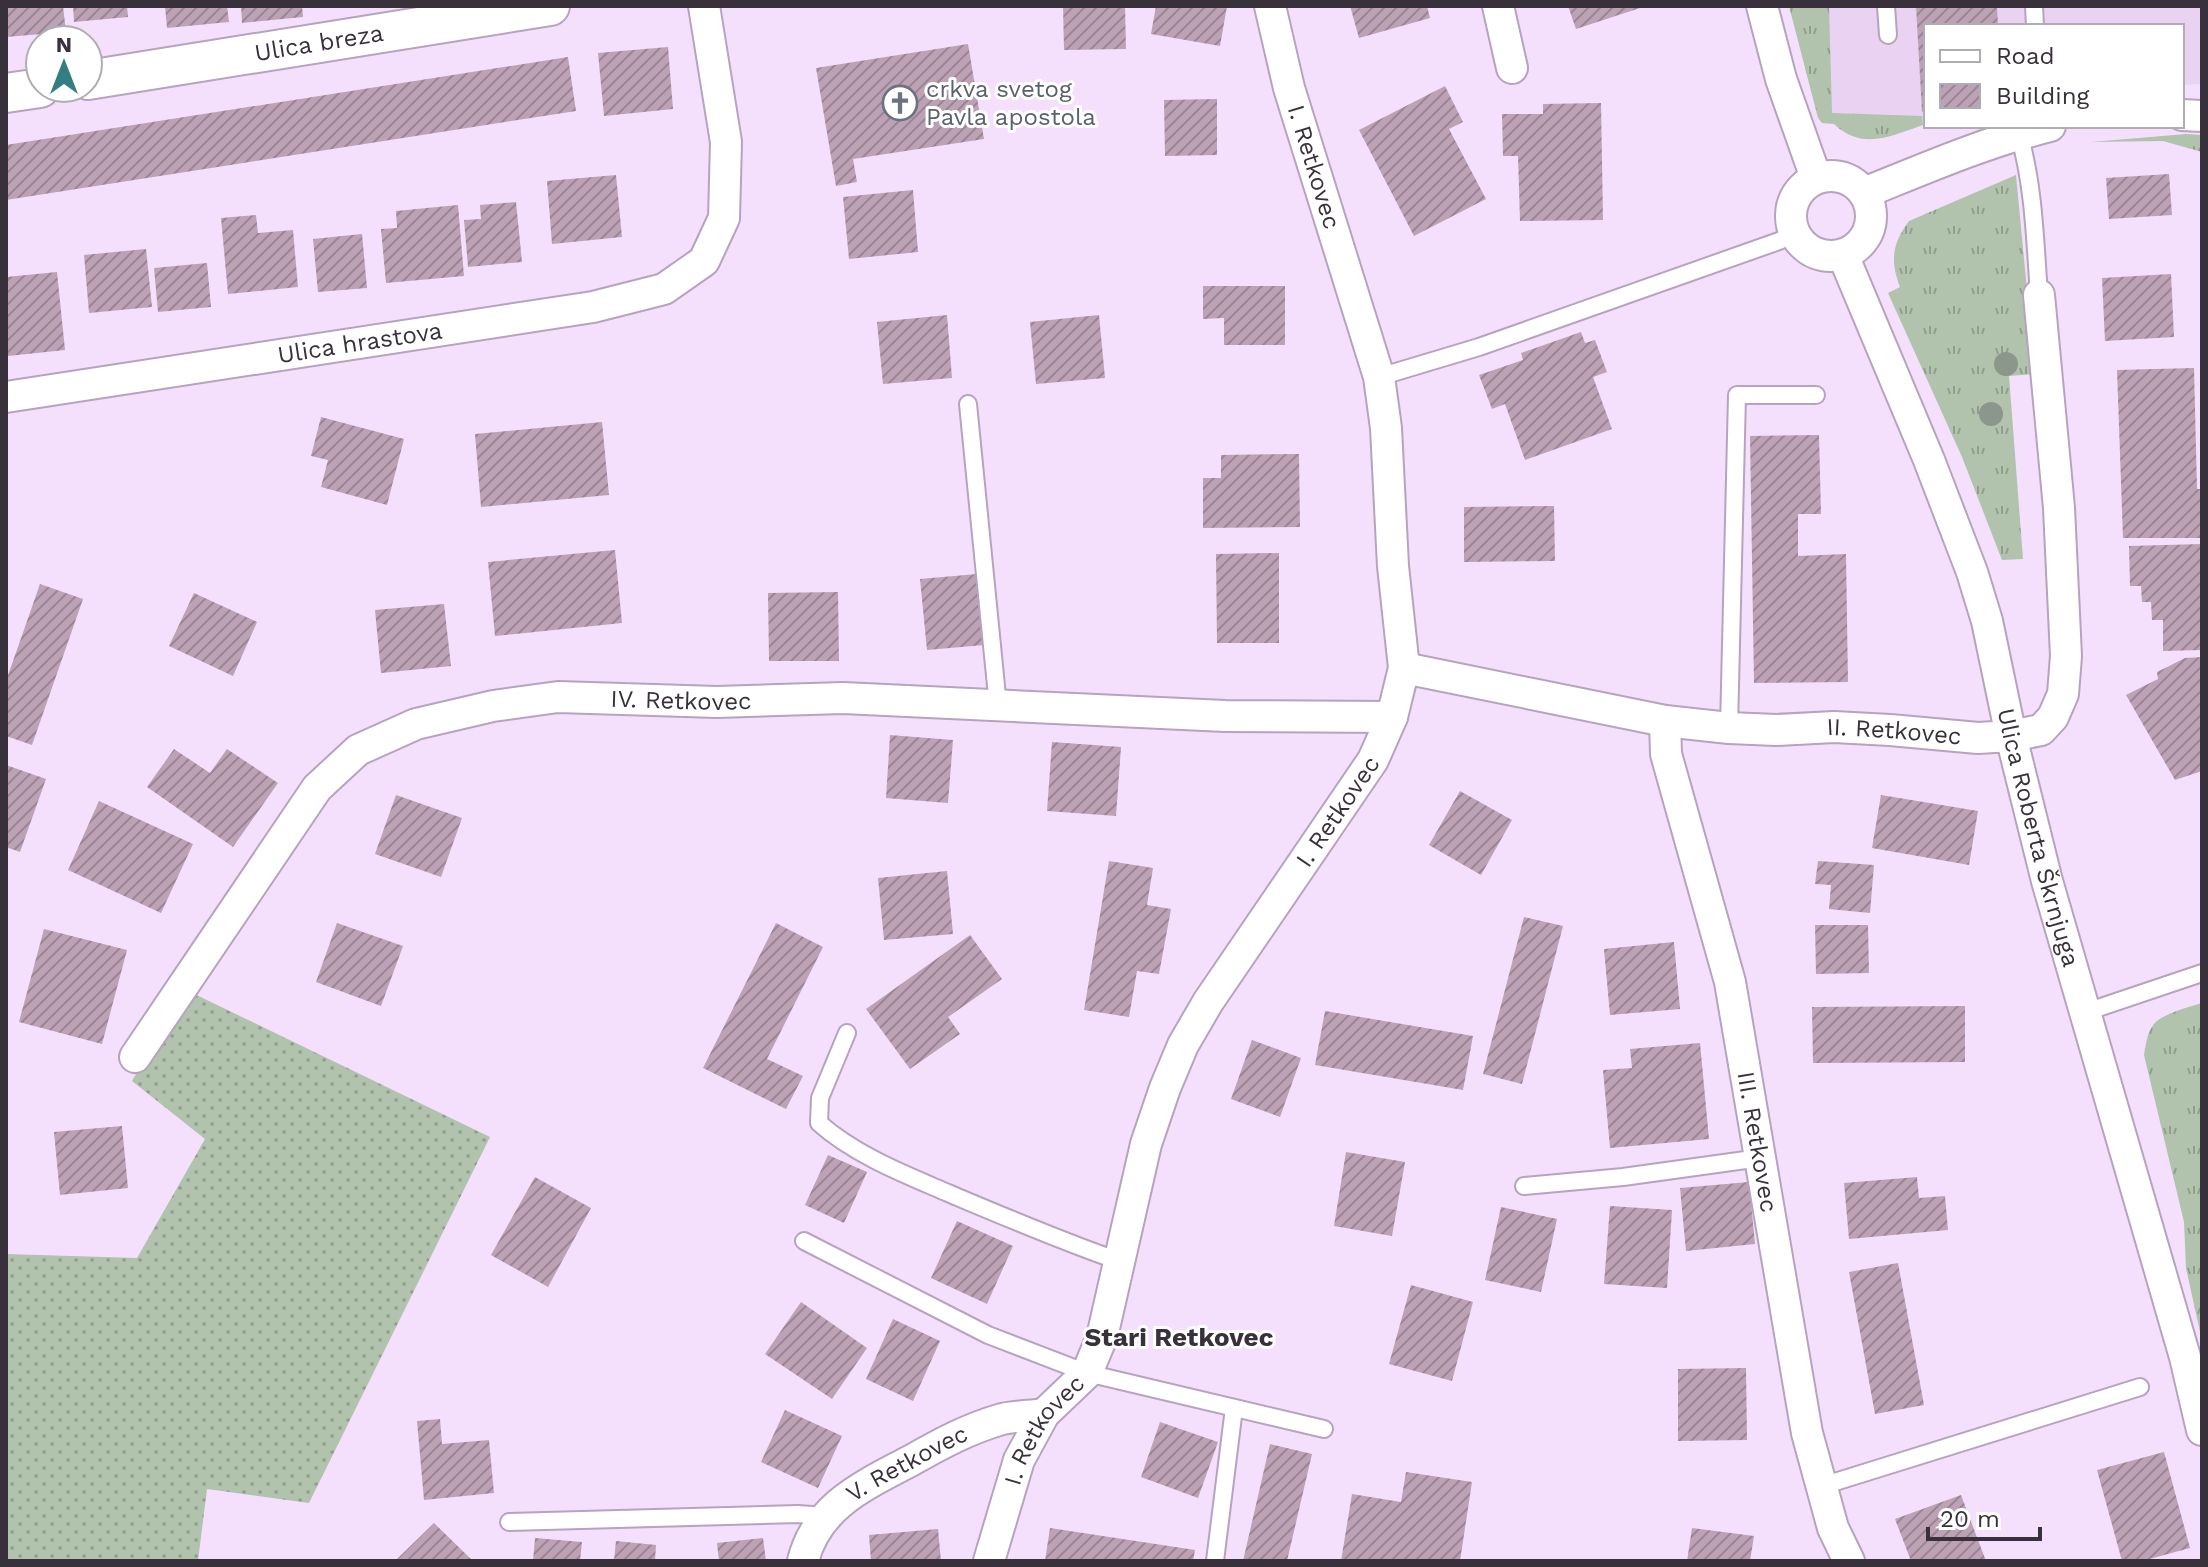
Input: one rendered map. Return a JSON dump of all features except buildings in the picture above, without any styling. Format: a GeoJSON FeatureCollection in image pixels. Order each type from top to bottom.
{"type":"FeatureCollection","features":[{"type":"Feature","properties":{"kind":"street","name":"Ulica breza"},"geometry":{"type":"LineString","coordinates":[[104,77],[550,6]]}},
{"type":"Feature","properties":{"kind":"street","name":"Ulica hrastova"},"geometry":{"type":"LineString","coordinates":[[6,397],[593,307],[664,289],[704,261],[724,218],[726,142],[704,6]]}},
{"type":"Feature","properties":{"kind":"street","name":"I. Retkovec"},"geometry":{"type":"LineString","coordinates":[[989,1561],[1019,1460],[1044,1414],[1087,1373],[1102,1337],[1146,1144],[1183,1045],[1208,1002],[1373,760],[1392,717],[1404,668],[1393,566],[1386,428],[1379,377],[1289,88],[1270,6]]}},
{"type":"Feature","properties":{"kind":"street"},"geometry":{"type":"LineString","coordinates":[[1498,6],[1512,68]]}},
{"type":"Feature","properties":{"kind":"street"},"geometry":{"type":"LineString","coordinates":[[1762,6],[1781,79],[1816,178]]}},
{"type":"Feature","properties":{"kind":"street"},"geometry":{"type":"LineString","coordinates":[[1864,193],[1964,152],[2042,128]]}},
{"type":"Feature","properties":{"kind":"street"},"geometry":{"type":"LineString","coordinates":[[1843,177],[1855,183],[1864,193],[1872,216],[1870,230],[1855,249],[1832,257],[1810,251],[1794,234],[1791,208],[1805,185],[1816,178],[1843,177]]}},
{"type":"Feature","properties":{"kind":"street","name":"Ulica Roberta Škrnjuga"},"geometry":{"type":"LineString","coordinates":[[1843,255],[1929,460],[1972,572],[1987,621],[2011,736],[2047,881],[2185,1357],[2202,1430]]}},
{"type":"Feature","properties":{"kind":"street","name":"II. Retkovec"},"geometry":{"type":"LineString","coordinates":[[1404,668],[1665,721],[1729,728],[1776,730],[1834,727],[1978,738],[2041,730],[2053,717],[2063,694],[2066,656],[2059,508],[2039,295]]}},
{"type":"Feature","properties":{"kind":"street","name":"IV. Retkovec"},"geometry":{"type":"LineString","coordinates":[[135,1057],[317,788],[358,750],[416,724],[493,706],[558,697],[717,702],[843,698],[1225,716],[1392,717]]}},
{"type":"Feature","properties":{"kind":"street","name":"III. Retkovec"},"geometry":{"type":"LineString","coordinates":[[1665,721],[1666,754],[1730,982],[1807,1433],[1833,1528],[1849,1561]]}},
{"type":"Feature","properties":{"kind":"street","name":"V. Retkovec"},"geometry":{"type":"LineString","coordinates":[[803,1561],[807,1543],[826,1516],[854,1491],[966,1431],[1006,1418],[1044,1414]]}},
{"type":"Feature","properties":{"kind":"lane"},"geometry":{"type":"LineString","coordinates":[[1886,6],[1888,35]]}},
{"type":"Feature","properties":{"kind":"lane"},"geometry":{"type":"LineString","coordinates":[[2019,134],[2028,167],[2034,215],[2039,295]]}},
{"type":"Feature","properties":{"kind":"lane"},"geometry":{"type":"LineString","coordinates":[[1379,377],[1479,347],[1794,234]]}},
{"type":"Feature","properties":{"kind":"lane"},"geometry":{"type":"LineString","coordinates":[[1729,728],[1737,395],[1816,395]]}},
{"type":"Feature","properties":{"kind":"lane"},"geometry":{"type":"LineString","coordinates":[[968,404],[998,706]]}},
{"type":"Feature","properties":{"kind":"lane"},"geometry":{"type":"LineString","coordinates":[[2086,1012],[2202,973]]}},
{"type":"Feature","properties":{"kind":"lane"},"geometry":{"type":"LineString","coordinates":[[847,1033],[820,1098],[819,1123],[836,1138],[903,1174],[1048,1236],[1119,1261]]}},
{"type":"Feature","properties":{"kind":"lane"},"geometry":{"type":"LineString","coordinates":[[1524,1186],[1623,1177],[1760,1158]]}},
{"type":"Feature","properties":{"kind":"lane"},"geometry":{"type":"LineString","coordinates":[[804,1241],[988,1335],[1087,1373],[1324,1429]]}},
{"type":"Feature","properties":{"kind":"lane"},"geometry":{"type":"LineString","coordinates":[[1822,1486],[2140,1387]]}},
{"type":"Feature","properties":{"kind":"lane"},"geometry":{"type":"LineString","coordinates":[[1215,1561],[1234,1408]]}},
{"type":"Feature","properties":{"kind":"lane"},"geometry":{"type":"LineString","coordinates":[[509,1522],[798,1514],[826,1516]]}},
{"type":"Feature","properties":{"kind":"shaded area"},"geometry":{"type":"Polygon","coordinates":[[[1820,6],[2202,6],[2202,84],[2184,85],[2184,24],[1924,24],[1924,120],[1914,123],[1831,119],[1820,6]]]}},
{"type":"Feature","properties":{"kind":"green space"},"geometry":{"type":"Polygon","coordinates":[[[1789,6],[1829,6],[1832,113],[1922,116],[1923,125],[1888,137],[1866,139],[1855,137],[1834,124],[1822,123],[1818,118],[1789,6]]]}},
{"type":"Feature","properties":{"kind":"green space"},"geometry":{"type":"Polygon","coordinates":[[[2202,135],[2202,152],[2163,141],[2091,142],[2202,135]]]}},
{"type":"Feature","properties":{"kind":"green space"},"geometry":{"type":"Polygon","coordinates":[[[2016,175],[2035,374],[2009,376],[2023,559],[2002,560],[1962,457],[1888,293],[1900,287],[1894,252],[1909,221],[2016,175]]]}},
{"type":"Feature","properties":{"kind":"green space"},"geometry":{"type":"Polygon","coordinates":[[[184,989],[490,1137],[309,1503],[207,1489],[198,1561],[6,1561],[6,1254],[137,1258],[205,1139],[132,1081],[184,989]]]}},
{"type":"Feature","properties":{"kind":"green space"},"geometry":{"type":"Polygon","coordinates":[[[2202,1003],[2202,1341],[2186,1268],[2184,1222],[2144,1055],[2147,1038],[2158,1020],[2202,1003]]]}},
{"type":"Feature","properties":{"kind":"place","name":"crkva svetog Pavla apostola"},"geometry":{"type":"Point","coordinates":[900,103]}},
{"type":"Feature","properties":{"kind":"district","name":"Stari Retkovec"},"geometry":{"type":"Point","coordinates":[1179,1337]}}]}
